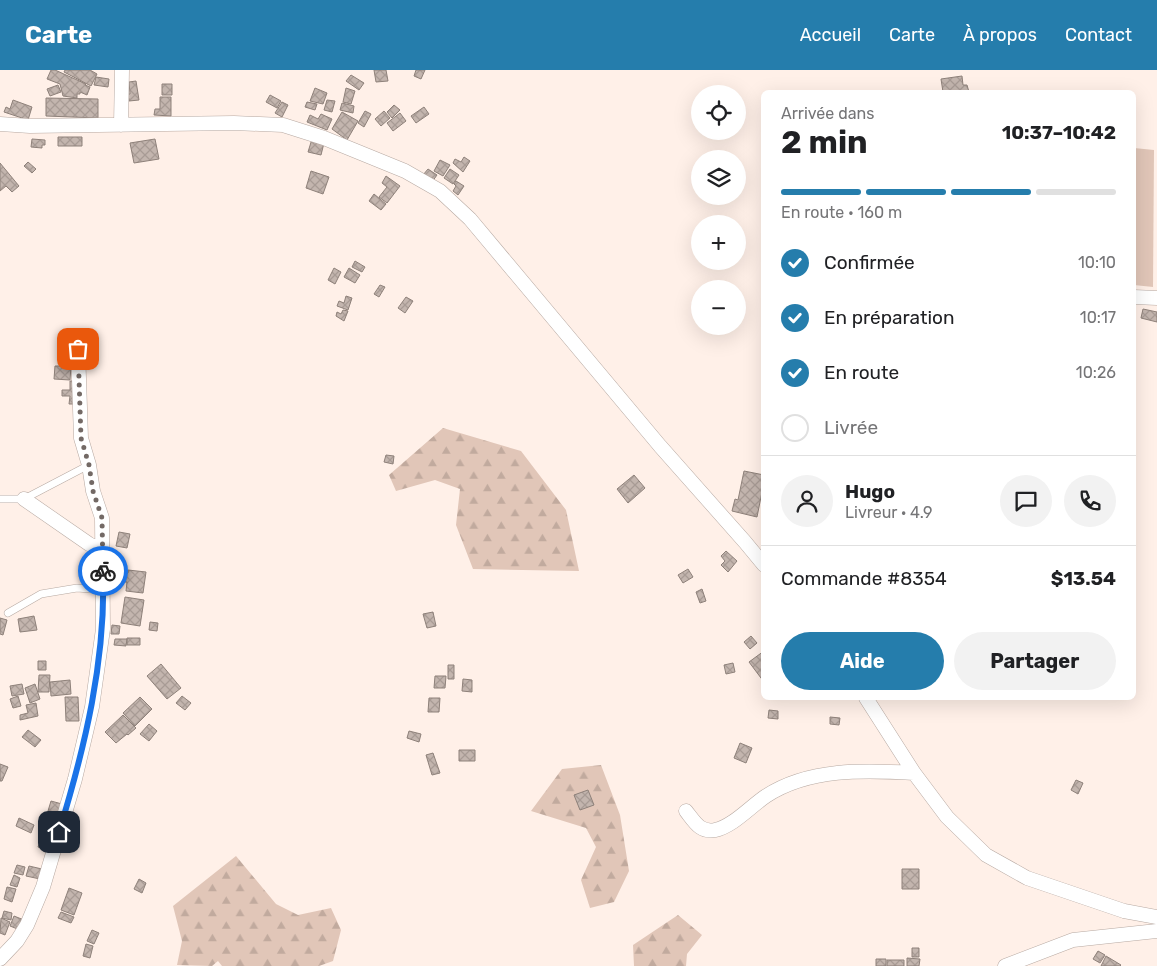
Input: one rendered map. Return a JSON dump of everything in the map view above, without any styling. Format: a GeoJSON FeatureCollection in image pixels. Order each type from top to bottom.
{"type":"FeatureCollection","features":[{"type":"Feature","properties":{"kind":"street"},"geometry":{"type":"LineString","coordinates":[[121,125],[122,70]]}},
{"type":"Feature","properties":{"kind":"street"},"geometry":{"type":"LineString","coordinates":[[0,124],[121,125],[234,123],[283,125],[324,138],[376,159],[440,191],[470,219],[654,439],[761,561]]}},
{"type":"Feature","properties":{"kind":"street"},"geometry":{"type":"LineString","coordinates":[[1136,297],[1157,298]]}},
{"type":"Feature","properties":{"kind":"street"},"geometry":{"type":"LineString","coordinates":[[0,959],[17,941],[27,925],[43,887],[75,779],[93,698],[103,629],[102,518],[93,491],[89,465],[81,438],[78,349]]}},
{"type":"Feature","properties":{"kind":"street"},"geometry":{"type":"LineString","coordinates":[[24,499],[102,551]]}},
{"type":"Feature","properties":{"kind":"street"},"geometry":{"type":"LineString","coordinates":[[867,700],[914,773],[948,817],[986,855],[1027,878],[1124,911],[1157,917]]}},
{"type":"Feature","properties":{"kind":"street"},"geometry":{"type":"LineString","coordinates":[[686,811],[698,827],[707,831],[716,830],[733,821],[782,787],[809,778],[830,774],[880,771],[914,773]]}},
{"type":"Feature","properties":{"kind":"street"},"geometry":{"type":"LineString","coordinates":[[1005,966],[1073,940],[1157,931]]}},
{"type":"Feature","properties":{"kind":"lane"},"geometry":{"type":"LineString","coordinates":[[0,499],[24,499],[89,465]]}},
{"type":"Feature","properties":{"kind":"lane"},"geometry":{"type":"LineString","coordinates":[[8,613],[40,594],[77,588],[103,590]]}},
{"type":"Feature","properties":{"kind":"green space"},"geometry":{"type":"Polygon","coordinates":[[[1136,148],[1154,150],[1153,287],[1136,285],[1136,148]]]}},
{"type":"Feature","properties":{"kind":"green space"},"geometry":{"type":"Polygon","coordinates":[[[443,428],[521,451],[566,510],[579,571],[473,569],[456,525],[460,489],[435,480],[396,491],[389,475],[443,428]]]}},
{"type":"Feature","properties":{"kind":"green space"},"geometry":{"type":"Polygon","coordinates":[[[601,765],[620,815],[629,871],[614,902],[590,908],[581,880],[596,847],[586,828],[531,811],[562,769],[601,765]]]}},
{"type":"Feature","properties":{"kind":"green space"},"geometry":{"type":"Polygon","coordinates":[[[236,856],[276,904],[298,915],[331,908],[341,930],[333,961],[319,966],[222,966],[218,961],[212,966],[177,965],[182,941],[173,906],[236,856]]]}},
{"type":"Feature","properties":{"kind":"green space"},"geometry":{"type":"Polygon","coordinates":[[[678,915],[702,935],[687,954],[686,966],[634,966],[633,945],[678,915]]]}},
{"type":"Feature","properties":{"kind":"building"},"geometry":{"type":"Polygon","coordinates":[[[51,70],[86,84],[90,87],[87,95],[80,92],[80,94],[77,94],[77,98],[63,96],[60,84],[47,79],[51,70]]]}},
{"type":"Feature","properties":{"kind":"building"},"geometry":{"type":"Polygon","coordinates":[[[65,70],[90,70],[97,74],[91,86],[64,72],[65,70]]]}},
{"type":"Feature","properties":{"kind":"building"},"geometry":{"type":"Polygon","coordinates":[[[374,70],[386,70],[388,81],[376,82],[374,70]]]}},
{"type":"Feature","properties":{"kind":"building"},"geometry":{"type":"Polygon","coordinates":[[[416,70],[425,70],[421,79],[414,76],[416,70]]]}},
{"type":"Feature","properties":{"kind":"building"},"geometry":{"type":"Polygon","coordinates":[[[351,75],[364,83],[359,90],[346,81],[351,75]]]}},
{"type":"Feature","properties":{"kind":"building"},"geometry":{"type":"Polygon","coordinates":[[[962,76],[963,85],[967,85],[968,90],[943,90],[941,79],[962,76]]]}},
{"type":"Feature","properties":{"kind":"building"},"geometry":{"type":"Polygon","coordinates":[[[96,77],[109,79],[108,87],[94,85],[96,77]]]}},
{"type":"Feature","properties":{"kind":"building"},"geometry":{"type":"Polygon","coordinates":[[[136,81],[139,100],[129,101],[129,82],[136,81]]]}},
{"type":"Feature","properties":{"kind":"building"},"geometry":{"type":"Polygon","coordinates":[[[162,84],[172,84],[172,95],[162,95],[162,84]]]}},
{"type":"Feature","properties":{"kind":"building"},"geometry":{"type":"Polygon","coordinates":[[[58,85],[61,92],[50,96],[47,89],[58,85]]]}},
{"type":"Feature","properties":{"kind":"building"},"geometry":{"type":"Polygon","coordinates":[[[315,88],[327,93],[323,104],[310,101],[315,88]]]}},
{"type":"Feature","properties":{"kind":"building"},"geometry":{"type":"Polygon","coordinates":[[[346,88],[355,91],[351,104],[343,102],[346,88]]]}},
{"type":"Feature","properties":{"kind":"building"},"geometry":{"type":"Polygon","coordinates":[[[270,95],[281,101],[277,108],[266,102],[270,95]]]}},
{"type":"Feature","properties":{"kind":"building"},"geometry":{"type":"Polygon","coordinates":[[[160,97],[171,97],[171,116],[154,115],[155,109],[160,109],[160,97]]]}},
{"type":"Feature","properties":{"kind":"building"},"geometry":{"type":"Polygon","coordinates":[[[46,98],[98,99],[98,118],[46,116],[46,98]]]}},
{"type":"Feature","properties":{"kind":"building"},"geometry":{"type":"Polygon","coordinates":[[[13,100],[32,107],[28,120],[4,112],[6,107],[10,109],[13,100]]]}},
{"type":"Feature","properties":{"kind":"building"},"geometry":{"type":"Polygon","coordinates":[[[327,100],[335,101],[332,112],[324,110],[327,100]]]}},
{"type":"Feature","properties":{"kind":"building"},"geometry":{"type":"Polygon","coordinates":[[[282,102],[288,105],[282,117],[275,113],[282,102]]]}},
{"type":"Feature","properties":{"kind":"building"},"geometry":{"type":"Polygon","coordinates":[[[307,102],[317,104],[315,110],[305,107],[307,102]]]}},
{"type":"Feature","properties":{"kind":"building"},"geometry":{"type":"Polygon","coordinates":[[[342,103],[354,106],[353,113],[340,110],[342,103]]]}},
{"type":"Feature","properties":{"kind":"building"},"geometry":{"type":"Polygon","coordinates":[[[394,105],[400,110],[392,118],[387,112],[394,105]]]}},
{"type":"Feature","properties":{"kind":"building"},"geometry":{"type":"Polygon","coordinates":[[[424,107],[429,114],[416,123],[411,116],[424,107]]]}},
{"type":"Feature","properties":{"kind":"building"},"geometry":{"type":"Polygon","coordinates":[[[365,111],[371,114],[364,127],[358,123],[365,111]]]}},
{"type":"Feature","properties":{"kind":"building"},"geometry":{"type":"Polygon","coordinates":[[[384,111],[390,118],[381,126],[375,119],[384,111]]]}},
{"type":"Feature","properties":{"kind":"building"},"geometry":{"type":"Polygon","coordinates":[[[342,112],[358,121],[347,140],[332,129],[342,112]]]}},
{"type":"Feature","properties":{"kind":"building"},"geometry":{"type":"Polygon","coordinates":[[[400,113],[406,121],[393,131],[387,123],[400,113]]]}},
{"type":"Feature","properties":{"kind":"building"},"geometry":{"type":"Polygon","coordinates":[[[321,114],[332,119],[327,130],[307,122],[310,115],[318,119],[321,114]]]}},
{"type":"Feature","properties":{"kind":"building"},"geometry":{"type":"Polygon","coordinates":[[[58,137],[82,137],[82,146],[58,146],[58,137]]]}},
{"type":"Feature","properties":{"kind":"building"},"geometry":{"type":"Polygon","coordinates":[[[32,139],[45,140],[45,145],[42,145],[42,148],[31,147],[32,139]]]}},
{"type":"Feature","properties":{"kind":"building"},"geometry":{"type":"Polygon","coordinates":[[[155,139],[159,159],[134,163],[130,143],[155,139]]]}},
{"type":"Feature","properties":{"kind":"building"},"geometry":{"type":"Polygon","coordinates":[[[312,139],[324,143],[321,155],[308,152],[312,139]]]}},
{"type":"Feature","properties":{"kind":"building"},"geometry":{"type":"Polygon","coordinates":[[[464,157],[470,161],[463,172],[453,163],[455,159],[461,162],[464,157]]]}},
{"type":"Feature","properties":{"kind":"building"},"geometry":{"type":"Polygon","coordinates":[[[440,160],[450,165],[443,176],[434,171],[440,160]]]}},
{"type":"Feature","properties":{"kind":"building"},"geometry":{"type":"Polygon","coordinates":[[[28,162],[36,169],[32,173],[24,166],[28,162]]]}},
{"type":"Feature","properties":{"kind":"building"},"geometry":{"type":"Polygon","coordinates":[[[0,163],[19,186],[12,192],[6,186],[0,191],[0,163]]]}},
{"type":"Feature","properties":{"kind":"building"},"geometry":{"type":"Polygon","coordinates":[[[428,169],[437,175],[432,182],[423,175],[428,169]]]}},
{"type":"Feature","properties":{"kind":"building"},"geometry":{"type":"Polygon","coordinates":[[[450,169],[459,175],[453,184],[444,178],[450,169]]]}},
{"type":"Feature","properties":{"kind":"building"},"geometry":{"type":"Polygon","coordinates":[[[311,171],[329,177],[323,194],[306,188],[311,171]]]}},
{"type":"Feature","properties":{"kind":"building"},"geometry":{"type":"Polygon","coordinates":[[[386,176],[400,186],[387,203],[379,197],[387,187],[382,183],[386,176]]]}},
{"type":"Feature","properties":{"kind":"building"},"geometry":{"type":"Polygon","coordinates":[[[456,181],[464,186],[458,195],[453,191],[456,181]]]}},
{"type":"Feature","properties":{"kind":"building"},"geometry":{"type":"Polygon","coordinates":[[[374,194],[386,204],[381,210],[369,201],[374,194]]]}},
{"type":"Feature","properties":{"kind":"building"},"geometry":{"type":"Polygon","coordinates":[[[355,261],[365,267],[362,272],[352,267],[355,261]]]}},
{"type":"Feature","properties":{"kind":"building"},"geometry":{"type":"Polygon","coordinates":[[[334,268],[341,272],[335,284],[328,280],[334,268]]]}},
{"type":"Feature","properties":{"kind":"building"},"geometry":{"type":"Polygon","coordinates":[[[349,268],[360,275],[355,283],[344,277],[349,268]]]}},
{"type":"Feature","properties":{"kind":"building"},"geometry":{"type":"Polygon","coordinates":[[[380,285],[385,287],[379,297],[374,294],[380,285]]]}},
{"type":"Feature","properties":{"kind":"building"},"geometry":{"type":"Polygon","coordinates":[[[346,296],[352,298],[348,310],[337,306],[339,301],[344,303],[346,296]]]}},
{"type":"Feature","properties":{"kind":"building"},"geometry":{"type":"Polygon","coordinates":[[[406,297],[413,301],[405,313],[398,308],[406,297]]]}},
{"type":"Feature","properties":{"kind":"building"},"geometry":{"type":"Polygon","coordinates":[[[1143,309],[1157,312],[1157,322],[1141,318],[1143,309]]]}},
{"type":"Feature","properties":{"kind":"building"},"geometry":{"type":"Polygon","coordinates":[[[343,310],[348,311],[344,321],[336,316],[337,312],[341,314],[343,310]]]}},
{"type":"Feature","properties":{"kind":"building"},"geometry":{"type":"Polygon","coordinates":[[[55,366],[71,366],[70,380],[54,379],[55,366]]]}},
{"type":"Feature","properties":{"kind":"building"},"geometry":{"type":"Polygon","coordinates":[[[70,381],[75,381],[75,404],[69,404],[70,396],[62,396],[62,390],[70,390],[70,381]]]}},
{"type":"Feature","properties":{"kind":"building"},"geometry":{"type":"Polygon","coordinates":[[[386,455],[394,456],[393,464],[384,462],[386,455]]]}},
{"type":"Feature","properties":{"kind":"building"},"geometry":{"type":"Polygon","coordinates":[[[744,471],[761,474],[761,497],[757,517],[732,511],[735,499],[738,500],[744,471]]]}},
{"type":"Feature","properties":{"kind":"building"},"geometry":{"type":"Polygon","coordinates":[[[634,475],[645,488],[628,503],[617,489],[634,475]]]}},
{"type":"Feature","properties":{"kind":"building"},"geometry":{"type":"Polygon","coordinates":[[[119,532],[130,534],[127,548],[116,546],[119,532]]]}},
{"type":"Feature","properties":{"kind":"building"},"geometry":{"type":"Polygon","coordinates":[[[726,551],[737,561],[728,572],[721,565],[725,561],[721,556],[726,551]]]}},
{"type":"Feature","properties":{"kind":"building"},"geometry":{"type":"Polygon","coordinates":[[[688,569],[693,577],[683,583],[678,575],[688,569]]]}},
{"type":"Feature","properties":{"kind":"building"},"geometry":{"type":"Polygon","coordinates":[[[128,570],[146,572],[143,593],[126,591],[127,582],[123,582],[124,573],[128,573],[128,570]]]}},
{"type":"Feature","properties":{"kind":"building"},"geometry":{"type":"Polygon","coordinates":[[[702,589],[706,601],[700,603],[696,592],[702,589]]]}},
{"type":"Feature","properties":{"kind":"building"},"geometry":{"type":"Polygon","coordinates":[[[125,597],[144,600],[140,626],[121,623],[125,597]]]}},
{"type":"Feature","properties":{"kind":"building"},"geometry":{"type":"Polygon","coordinates":[[[433,612],[436,626],[427,628],[423,614],[433,612]]]}},
{"type":"Feature","properties":{"kind":"building"},"geometry":{"type":"Polygon","coordinates":[[[34,616],[37,630],[20,632],[18,619],[34,616]]]}},
{"type":"Feature","properties":{"kind":"building"},"geometry":{"type":"Polygon","coordinates":[[[0,618],[7,620],[3,635],[0,634],[0,618]]]}},
{"type":"Feature","properties":{"kind":"building"},"geometry":{"type":"Polygon","coordinates":[[[150,622],[158,623],[157,631],[149,630],[150,622]]]}},
{"type":"Feature","properties":{"kind":"building"},"geometry":{"type":"Polygon","coordinates":[[[112,625],[120,626],[119,634],[111,634],[112,625]]]}},
{"type":"Feature","properties":{"kind":"building"},"geometry":{"type":"Polygon","coordinates":[[[751,636],[757,643],[750,649],[744,642],[751,636]]]}},
{"type":"Feature","properties":{"kind":"building"},"geometry":{"type":"Polygon","coordinates":[[[127,638],[140,638],[140,645],[127,645],[127,638]]]}},
{"type":"Feature","properties":{"kind":"building"},"geometry":{"type":"Polygon","coordinates":[[[115,639],[127,639],[126,646],[114,645],[115,639]]]}},
{"type":"Feature","properties":{"kind":"building"},"geometry":{"type":"Polygon","coordinates":[[[761,653],[761,678],[749,662],[761,653]]]}},
{"type":"Feature","properties":{"kind":"building"},"geometry":{"type":"Polygon","coordinates":[[[38,661],[46,661],[46,670],[38,670],[38,661]]]}},
{"type":"Feature","properties":{"kind":"building"},"geometry":{"type":"Polygon","coordinates":[[[733,663],[735,672],[726,674],[724,665],[733,663]]]}},
{"type":"Feature","properties":{"kind":"building"},"geometry":{"type":"Polygon","coordinates":[[[161,664],[181,688],[167,699],[147,676],[161,664]]]}},
{"type":"Feature","properties":{"kind":"building"},"geometry":{"type":"Polygon","coordinates":[[[448,665],[454,665],[454,679],[448,679],[448,665]]]}},
{"type":"Feature","properties":{"kind":"building"},"geometry":{"type":"Polygon","coordinates":[[[39,675],[50,675],[49,692],[38,692],[39,675]]]}},
{"type":"Feature","properties":{"kind":"building"},"geometry":{"type":"Polygon","coordinates":[[[435,676],[446,676],[445,688],[434,688],[435,676]]]}},
{"type":"Feature","properties":{"kind":"building"},"geometry":{"type":"Polygon","coordinates":[[[463,679],[472,680],[472,692],[462,691],[463,679]]]}},
{"type":"Feature","properties":{"kind":"building"},"geometry":{"type":"Polygon","coordinates":[[[70,680],[71,694],[51,696],[50,682],[70,680]]]}},
{"type":"Feature","properties":{"kind":"building"},"geometry":{"type":"Polygon","coordinates":[[[22,684],[24,694],[12,696],[10,686],[22,684]]]}},
{"type":"Feature","properties":{"kind":"building"},"geometry":{"type":"Polygon","coordinates":[[[35,684],[40,699],[30,703],[25,688],[35,684]]]}},
{"type":"Feature","properties":{"kind":"building"},"geometry":{"type":"Polygon","coordinates":[[[18,696],[21,706],[13,708],[10,699],[18,696]]]}},
{"type":"Feature","properties":{"kind":"building"},"geometry":{"type":"Polygon","coordinates":[[[182,696],[191,703],[185,710],[176,703],[182,696]]]}},
{"type":"Feature","properties":{"kind":"building"},"geometry":{"type":"Polygon","coordinates":[[[65,697],[78,697],[79,721],[66,721],[65,697]]]}},
{"type":"Feature","properties":{"kind":"building"},"geometry":{"type":"Polygon","coordinates":[[[140,697],[152,709],[135,726],[123,713],[140,697]]]}},
{"type":"Feature","properties":{"kind":"building"},"geometry":{"type":"Polygon","coordinates":[[[429,698],[440,698],[439,712],[428,712],[429,698]]]}},
{"type":"Feature","properties":{"kind":"building"},"geometry":{"type":"Polygon","coordinates":[[[36,703],[38,716],[20,720],[20,715],[28,713],[26,705],[36,703]]]}},
{"type":"Feature","properties":{"kind":"building"},"geometry":{"type":"Polygon","coordinates":[[[769,710],[778,711],[778,719],[768,718],[769,710]]]}},
{"type":"Feature","properties":{"kind":"building"},"geometry":{"type":"Polygon","coordinates":[[[123,715],[136,728],[116,743],[105,732],[123,715]]]}},
{"type":"Feature","properties":{"kind":"building"},"geometry":{"type":"Polygon","coordinates":[[[830,717],[840,718],[839,725],[830,724],[830,717]]]}},
{"type":"Feature","properties":{"kind":"building"},"geometry":{"type":"Polygon","coordinates":[[[149,724],[157,731],[149,741],[140,734],[149,724]]]}},
{"type":"Feature","properties":{"kind":"building"},"geometry":{"type":"Polygon","coordinates":[[[28,730],[41,740],[35,747],[22,737],[28,730]]]}},
{"type":"Feature","properties":{"kind":"building"},"geometry":{"type":"Polygon","coordinates":[[[409,731],[421,734],[419,742],[407,738],[409,731]]]}},
{"type":"Feature","properties":{"kind":"building"},"geometry":{"type":"Polygon","coordinates":[[[740,743],[752,748],[746,763],[734,758],[740,743]]]}},
{"type":"Feature","properties":{"kind":"building"},"geometry":{"type":"Polygon","coordinates":[[[459,750],[475,750],[475,761],[459,761],[459,750]]]}},
{"type":"Feature","properties":{"kind":"building"},"geometry":{"type":"Polygon","coordinates":[[[433,753],[440,773],[432,775],[426,755],[433,753]]]}},
{"type":"Feature","properties":{"kind":"building"},"geometry":{"type":"Polygon","coordinates":[[[0,764],[8,767],[2,781],[0,781],[0,764]]]}},
{"type":"Feature","properties":{"kind":"building"},"geometry":{"type":"Polygon","coordinates":[[[1076,780],[1083,783],[1078,794],[1071,790],[1076,780]]]}},
{"type":"Feature","properties":{"kind":"building"},"geometry":{"type":"Polygon","coordinates":[[[588,790],[594,805],[580,810],[574,795],[588,790]]]}},
{"type":"Feature","properties":{"kind":"building"},"geometry":{"type":"Polygon","coordinates":[[[51,801],[62,804],[59,814],[48,811],[51,801]]]}},
{"type":"Feature","properties":{"kind":"building"},"geometry":{"type":"Polygon","coordinates":[[[19,818],[34,825],[31,833],[16,826],[19,818]]]}},
{"type":"Feature","properties":{"kind":"building"},"geometry":{"type":"Polygon","coordinates":[[[46,818],[57,821],[53,835],[42,832],[46,818]]]}},
{"type":"Feature","properties":{"kind":"building"},"geometry":{"type":"Polygon","coordinates":[[[42,836],[51,839],[47,851],[38,847],[42,836]]]}},
{"type":"Feature","properties":{"kind":"building"},"geometry":{"type":"Polygon","coordinates":[[[17,865],[25,867],[23,875],[14,873],[17,865]]]}},
{"type":"Feature","properties":{"kind":"building"},"geometry":{"type":"Polygon","coordinates":[[[29,866],[42,869],[40,879],[26,876],[29,866]]]}},
{"type":"Feature","properties":{"kind":"building"},"geometry":{"type":"Polygon","coordinates":[[[902,869],[919,869],[919,889],[902,889],[902,869]]]}},
{"type":"Feature","properties":{"kind":"building"},"geometry":{"type":"Polygon","coordinates":[[[14,875],[20,878],[17,887],[10,885],[14,875]]]}},
{"type":"Feature","properties":{"kind":"building"},"geometry":{"type":"Polygon","coordinates":[[[139,879],[146,883],[142,893],[134,889],[139,879]]]}},
{"type":"Feature","properties":{"kind":"building"},"geometry":{"type":"Polygon","coordinates":[[[7,887],[16,889],[12,902],[4,899],[7,887]]]}},
{"type":"Feature","properties":{"kind":"building"},"geometry":{"type":"Polygon","coordinates":[[[69,888],[82,893],[74,915],[61,910],[69,888]]]}},
{"type":"Feature","properties":{"kind":"building"},"geometry":{"type":"Polygon","coordinates":[[[4,911],[12,913],[11,920],[2,918],[4,911]]]}},
{"type":"Feature","properties":{"kind":"building"},"geometry":{"type":"Polygon","coordinates":[[[61,912],[74,917],[71,923],[58,918],[61,912]]]}},
{"type":"Feature","properties":{"kind":"building"},"geometry":{"type":"Polygon","coordinates":[[[14,916],[24,920],[20,930],[10,926],[14,916]]]}},
{"type":"Feature","properties":{"kind":"building"},"geometry":{"type":"Polygon","coordinates":[[[1,918],[10,922],[5,935],[0,933],[1,918]]]}},
{"type":"Feature","properties":{"kind":"building"},"geometry":{"type":"Polygon","coordinates":[[[92,930],[99,933],[94,944],[87,941],[92,930]]]}},
{"type":"Feature","properties":{"kind":"building"},"geometry":{"type":"Polygon","coordinates":[[[86,944],[93,946],[90,958],[83,956],[86,944]]]}},
{"type":"Feature","properties":{"kind":"building"},"geometry":{"type":"Polygon","coordinates":[[[912,948],[919,948],[919,957],[912,957],[912,948]]]}},
{"type":"Feature","properties":{"kind":"building"},"geometry":{"type":"Polygon","coordinates":[[[1098,951],[1105,955],[1100,963],[1093,959],[1098,951]]]}},
{"type":"Feature","properties":{"kind":"building"},"geometry":{"type":"Polygon","coordinates":[[[1106,956],[1121,965],[1101,966],[1106,956]]]}},
{"type":"Feature","properties":{"kind":"building"},"geometry":{"type":"Polygon","coordinates":[[[907,958],[920,959],[919,966],[907,966],[907,958]]]}},
{"type":"Feature","properties":{"kind":"building"},"geometry":{"type":"Polygon","coordinates":[[[876,959],[886,959],[886,966],[876,966],[876,959]]]}},
{"type":"Feature","properties":{"kind":"building"},"geometry":{"type":"Polygon","coordinates":[[[887,960],[904,960],[904,966],[887,966],[887,960]]]}},
{"type":"Feature","properties":{"kind":"way so far"},"geometry":{"type":"LineString","coordinates":[[78,349],[81,438],[89,465],[93,491],[102,518],[103,571]]}},
{"type":"Feature","properties":{"kind":"route"},"geometry":{"type":"LineString","coordinates":[[59,832],[75,779],[92,707],[103,629],[103,571]]}}]}
